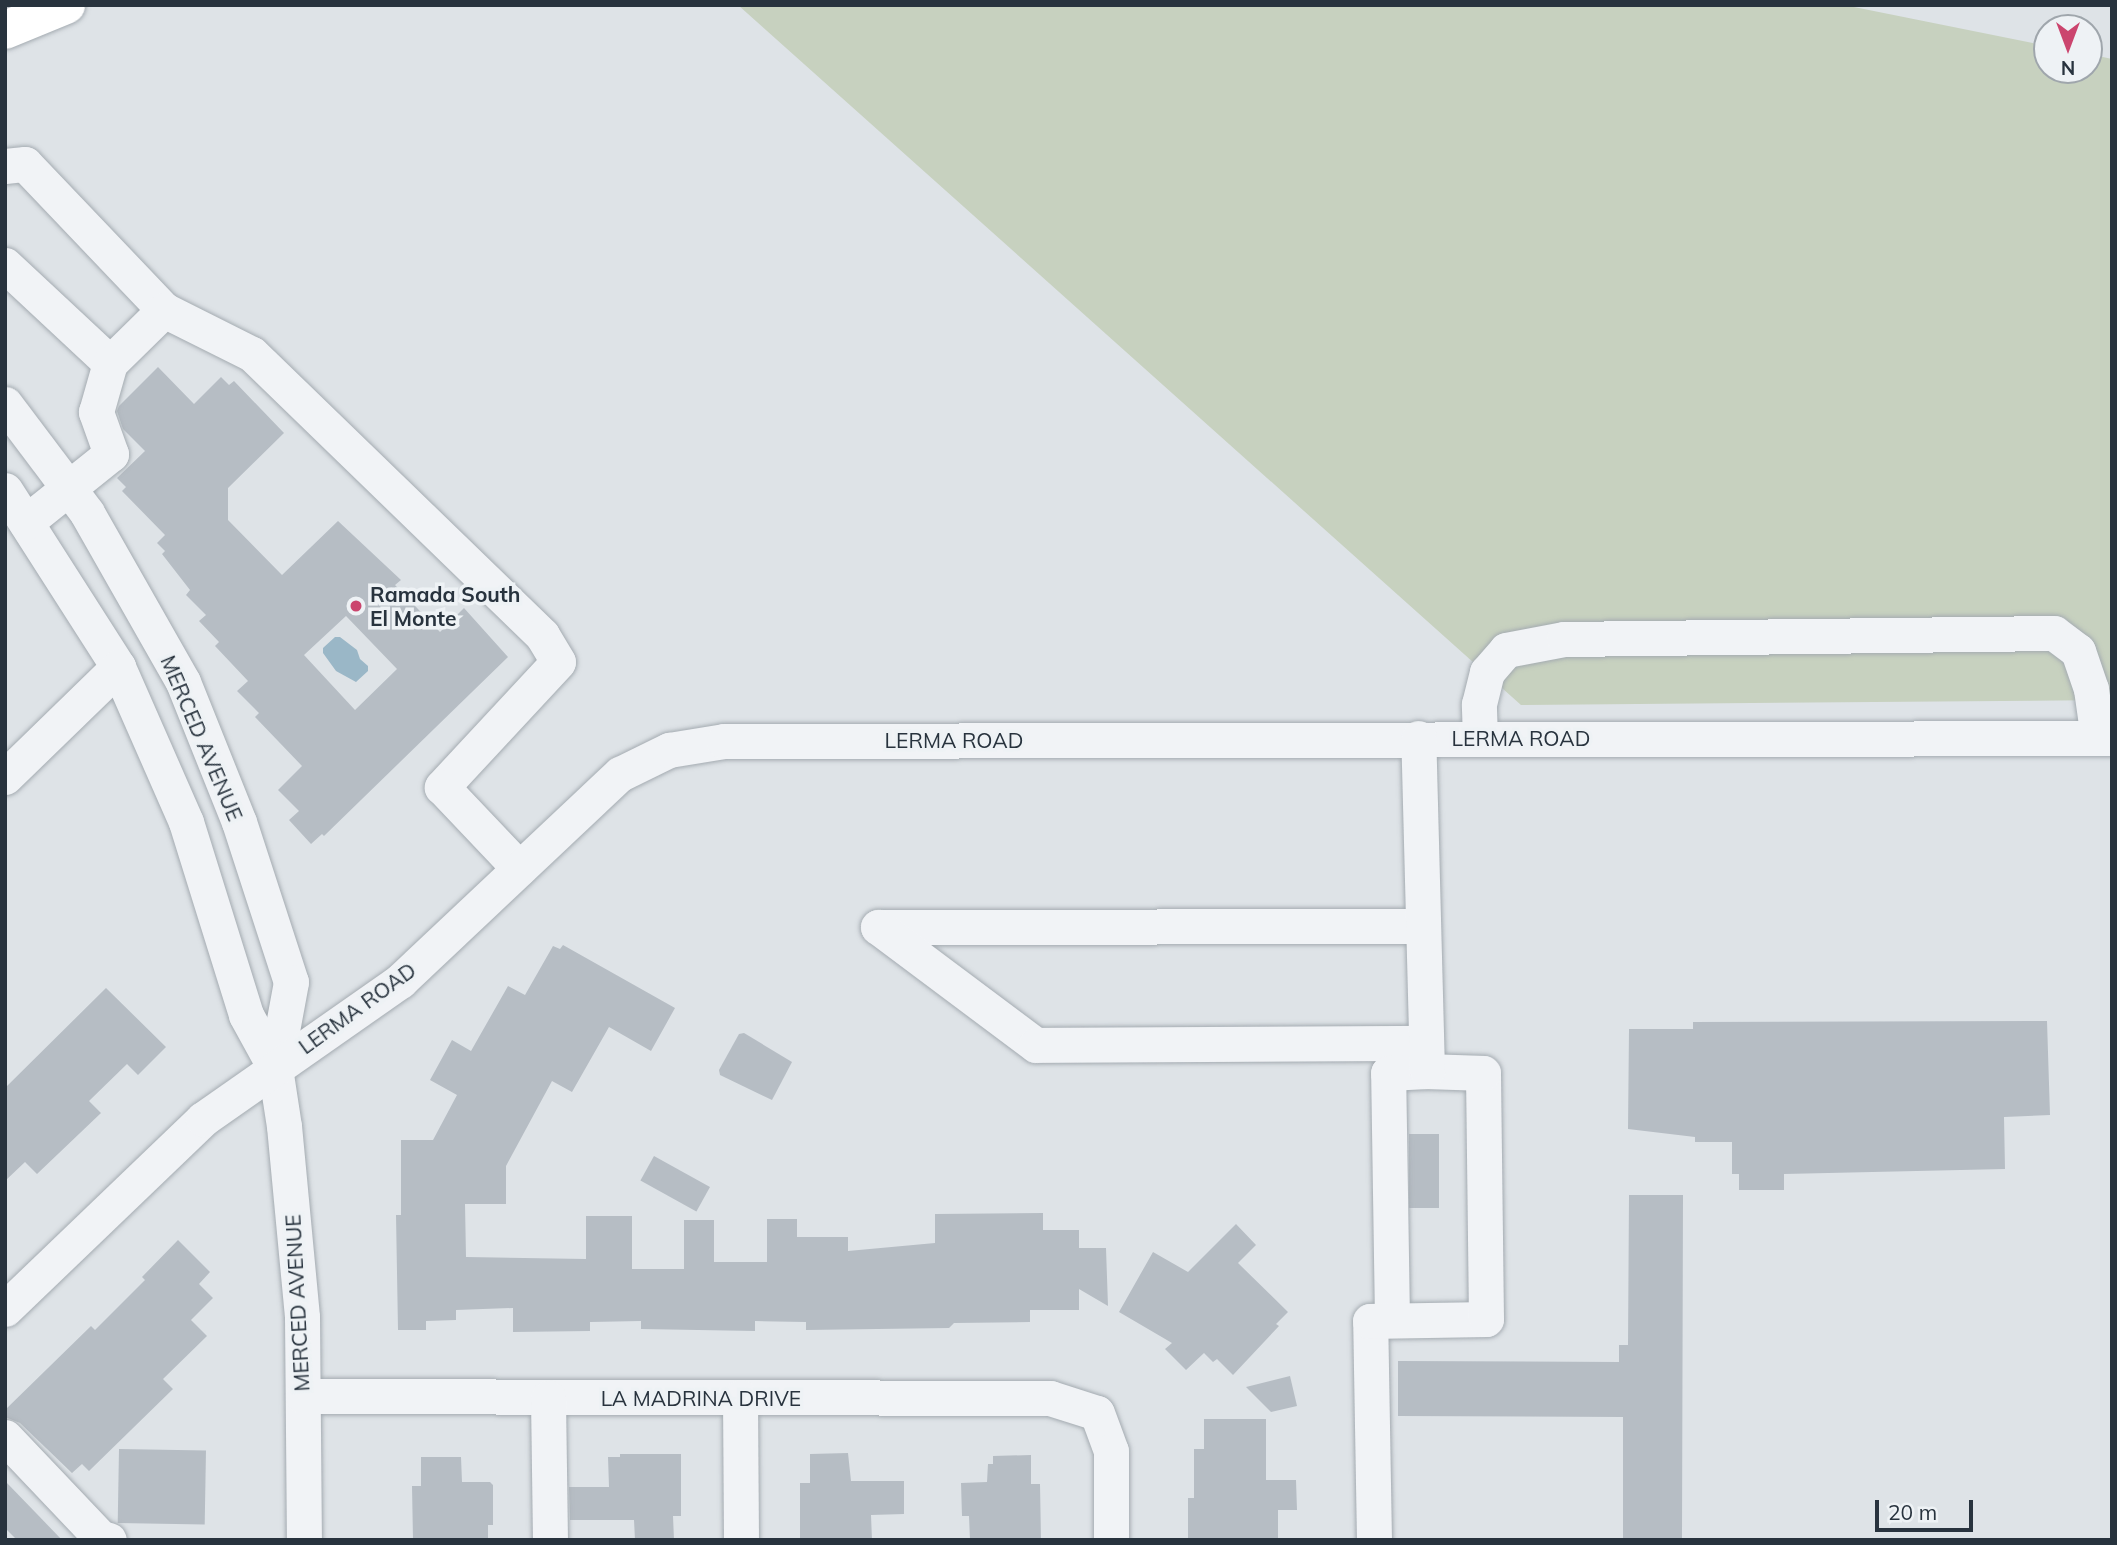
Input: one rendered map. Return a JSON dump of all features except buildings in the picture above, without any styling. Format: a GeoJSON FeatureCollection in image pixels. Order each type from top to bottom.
{"type":"FeatureCollection","features":[{"type":"Feature","properties":{"kind":"highway"},"geometry":{"type":"LineString","coordinates":[[5,30],[66,5]]}},
{"type":"Feature","properties":{"kind":"street"},"geometry":{"type":"LineString","coordinates":[[5,166],[24,164],[164,310],[252,354],[542,635],[558,662],[442,787],[519,868]]}},
{"type":"Feature","properties":{"kind":"street"},"geometry":{"type":"LineString","coordinates":[[5,265],[110,363]]}},
{"type":"Feature","properties":{"kind":"street"},"geometry":{"type":"LineString","coordinates":[[26,523],[111,454],[96,412],[110,363],[164,310]]}},
{"type":"Feature","properties":{"kind":"street","name":"MERCED AVENUE"},"geometry":{"type":"LineString","coordinates":[[5,404],[70,489],[129,583],[183,682],[239,822],[291,982],[275,1068],[284,1126],[300,1292],[304,1540]]}},
{"type":"Feature","properties":{"kind":"street","name":"MERCED AVENUE"},"geometry":{"type":"LineString","coordinates":[[5,490],[118,667],[186,822],[246,1015],[275,1068]]}},
{"type":"Feature","properties":{"kind":"street"},"geometry":{"type":"LineString","coordinates":[[1480,738],[1479,704],[1487,672],[1506,650],[1564,639],[2054,633],[2078,651],[2105,738]]}},
{"type":"Feature","properties":{"kind":"street"},"geometry":{"type":"LineString","coordinates":[[5,777],[118,667]]}},
{"type":"Feature","properties":{"kind":"street"},"geometry":{"type":"LineString","coordinates":[[1418,738],[1427,1057]]}},
{"type":"Feature","properties":{"kind":"street","name":"LERMA ROAD"},"geometry":{"type":"LineString","coordinates":[[5,1309],[203,1119],[400,981],[620,774],[669,750],[724,741],[2105,738]]}},
{"type":"Feature","properties":{"kind":"street"},"geometry":{"type":"LineString","coordinates":[[1374,1540],[1370,1321],[1486,1319],[1483,1073],[1427,1057],[1037,1045],[878,927],[1423,926]]}},
{"type":"Feature","properties":{"kind":"street"},"geometry":{"type":"LineString","coordinates":[[1392,1320],[1388,1073],[1427,1057]]}},
{"type":"Feature","properties":{"kind":"street","name":"LA MADRINA DRIVE"},"geometry":{"type":"LineString","coordinates":[[303,1396],[1050,1398],[1097,1413],[1111,1451],[1111,1540]]}},
{"type":"Feature","properties":{"kind":"street"},"geometry":{"type":"LineString","coordinates":[[740,1397],[741,1540]]}},
{"type":"Feature","properties":{"kind":"street"},"geometry":{"type":"LineString","coordinates":[[548,1398],[550,1540]]}},
{"type":"Feature","properties":{"kind":"street"},"geometry":{"type":"LineString","coordinates":[[5,1437],[101,1538],[109,1540]]}},
{"type":"Feature","properties":{"kind":"green space"},"geometry":{"type":"Polygon","coordinates":[[[738,5],[1844,5],[2033,43],[2033,84],[2103,84],[2103,57],[2112,59],[2112,700],[1521,705],[738,5]]]}},
{"type":"Feature","properties":{"kind":"water"},"geometry":{"type":"Polygon","coordinates":[[[335,637],[340,637],[357,650],[360,659],[368,666],[368,671],[356,682],[336,671],[323,653],[323,648],[335,637]]]}},
{"type":"Feature","properties":{"kind":"place","name":"Ramada South El Monte"},"geometry":{"type":"Point","coordinates":[356,606]}}]}
